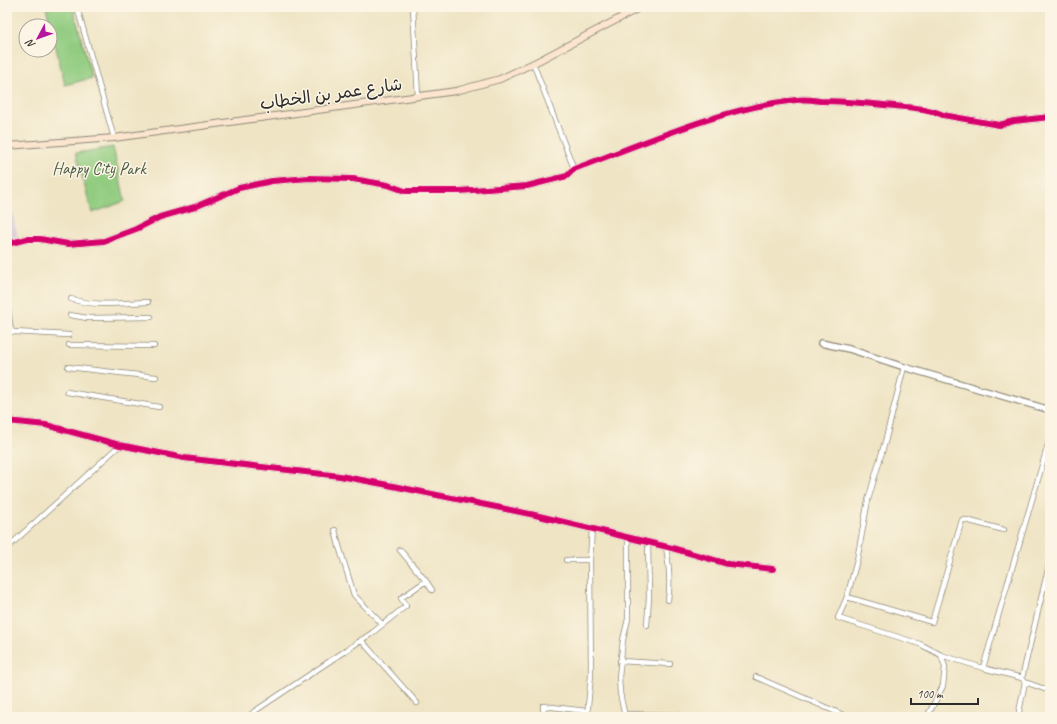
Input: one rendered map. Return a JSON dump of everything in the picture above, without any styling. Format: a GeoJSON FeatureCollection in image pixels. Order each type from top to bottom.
{"type":"FeatureCollection","features":[{"type":"Feature","properties":{"kind":"main road","name":"شارع عمر بن الخطاب"},"geometry":{"type":"LineString","coordinates":[[7,146],[114,138],[456,91],[500,79],[641,7]]}},
{"type":"Feature","properties":{"kind":"street"},"geometry":{"type":"LineString","coordinates":[[77,7],[114,138]]}},
{"type":"Feature","properties":{"kind":"street"},"geometry":{"type":"LineString","coordinates":[[413,7],[418,96]]}},
{"type":"Feature","properties":{"kind":"street"},"geometry":{"type":"LineString","coordinates":[[533,63],[574,169]]}},
{"type":"Feature","properties":{"kind":"street"},"geometry":{"type":"LineString","coordinates":[[7,244],[27,239],[40,239],[68,244],[104,241],[136,229],[160,217],[195,206],[239,188],[272,181],[309,178],[353,179],[388,185],[404,191],[459,191],[527,186],[566,176],[574,169],[683,128],[733,112],[798,100],[852,102],[909,108],[999,125],[1014,121],[1050,117]]}},
{"type":"Feature","properties":{"kind":"street"},"geometry":{"type":"LineString","coordinates":[[70,299],[95,304],[148,302]]}},
{"type":"Feature","properties":{"kind":"street"},"geometry":{"type":"LineString","coordinates":[[7,301],[11,331],[69,335]]}},
{"type":"Feature","properties":{"kind":"street"},"geometry":{"type":"LineString","coordinates":[[70,315],[87,318],[151,317]]}},
{"type":"Feature","properties":{"kind":"street"},"geometry":{"type":"LineString","coordinates":[[821,343],[849,349],[904,368],[1050,410]]}},
{"type":"Feature","properties":{"kind":"street"},"geometry":{"type":"LineString","coordinates":[[69,346],[154,346]]}},
{"type":"Feature","properties":{"kind":"street"},"geometry":{"type":"LineString","coordinates":[[68,366],[156,377]]}},
{"type":"Feature","properties":{"kind":"street"},"geometry":{"type":"LineString","coordinates":[[904,368],[868,500],[857,560],[847,597],[838,618],[920,644],[941,655],[1024,680],[1050,692]]}},
{"type":"Feature","properties":{"kind":"street"},"geometry":{"type":"LineString","coordinates":[[67,392],[160,407]]}},
{"type":"Feature","properties":{"kind":"street"},"geometry":{"type":"LineString","coordinates":[[7,420],[46,425],[120,445],[184,458],[340,476],[535,515],[666,547],[728,564],[773,569]]}},
{"type":"Feature","properties":{"kind":"street"},"geometry":{"type":"LineString","coordinates":[[983,668],[1050,438]]}},
{"type":"Feature","properties":{"kind":"street"},"geometry":{"type":"LineString","coordinates":[[7,548],[120,445]]}},
{"type":"Feature","properties":{"kind":"street"},"geometry":{"type":"LineString","coordinates":[[847,597],[932,622],[962,520],[1004,530]]}},
{"type":"Feature","properties":{"kind":"street"},"geometry":{"type":"LineString","coordinates":[[587,717],[591,675],[590,560],[592,529]]}},
{"type":"Feature","properties":{"kind":"street"},"geometry":{"type":"LineString","coordinates":[[335,530],[354,595],[382,624]]}},
{"type":"Feature","properties":{"kind":"street"},"geometry":{"type":"LineString","coordinates":[[628,538],[628,619],[620,661],[620,693],[625,715],[678,715]]}},
{"type":"Feature","properties":{"kind":"street"},"geometry":{"type":"LineString","coordinates":[[647,625],[649,597],[648,543]]}},
{"type":"Feature","properties":{"kind":"street"},"geometry":{"type":"LineString","coordinates":[[666,547],[669,561],[670,588],[668,600]]}},
{"type":"Feature","properties":{"kind":"street"},"geometry":{"type":"LineString","coordinates":[[400,550],[432,590]]}},
{"type":"Feature","properties":{"kind":"street"},"geometry":{"type":"LineString","coordinates":[[566,560],[590,560]]}},
{"type":"Feature","properties":{"kind":"street"},"geometry":{"type":"LineString","coordinates":[[1018,717],[1024,680],[1050,561]]}},
{"type":"Feature","properties":{"kind":"street"},"geometry":{"type":"LineString","coordinates":[[248,717],[362,640],[406,606],[401,598],[426,581]]}},
{"type":"Feature","properties":{"kind":"street"},"geometry":{"type":"LineString","coordinates":[[362,640],[417,703]]}},
{"type":"Feature","properties":{"kind":"street"},"geometry":{"type":"LineString","coordinates":[[927,717],[944,682],[945,667],[941,655]]}},
{"type":"Feature","properties":{"kind":"street"},"geometry":{"type":"LineString","coordinates":[[620,661],[670,664]]}},
{"type":"Feature","properties":{"kind":"street"},"geometry":{"type":"LineString","coordinates":[[756,677],[848,717]]}},
{"type":"Feature","properties":{"kind":"street"},"geometry":{"type":"LineString","coordinates":[[544,717],[543,706],[587,711]]}},
{"type":"Feature","properties":{"kind":"shaded area"},"geometry":{"type":"Polygon","coordinates":[[[7,193],[18,237],[7,238],[7,193]]]}},
{"type":"Feature","properties":{"kind":"green space"},"geometry":{"type":"Polygon","coordinates":[[[46,7],[73,7],[92,78],[65,85],[58,56],[58,18],[49,18],[46,7]]]}},
{"type":"Feature","properties":{"kind":"green space","name":"Happy City Park"},"geometry":{"type":"Polygon","coordinates":[[[113,147],[125,201],[92,213],[76,153],[113,147]]]}},
{"type":"Feature","properties":{"kind":"cycle path"},"geometry":{"type":"LineString","coordinates":[[7,244],[27,239],[40,239],[68,244],[104,241],[136,229],[160,217],[195,207],[239,188],[272,181],[309,178],[353,179],[388,185],[405,191],[459,191],[527,186],[567,176],[574,169],[712,118],[740,110],[796,100],[852,102],[914,108],[999,125],[1014,121],[1050,117]]}},
{"type":"Feature","properties":{"kind":"cycle path"},"geometry":{"type":"LineString","coordinates":[[7,421],[46,425],[120,445],[184,458],[340,476],[383,484],[535,515],[672,548],[728,564],[773,569]]}}]}
